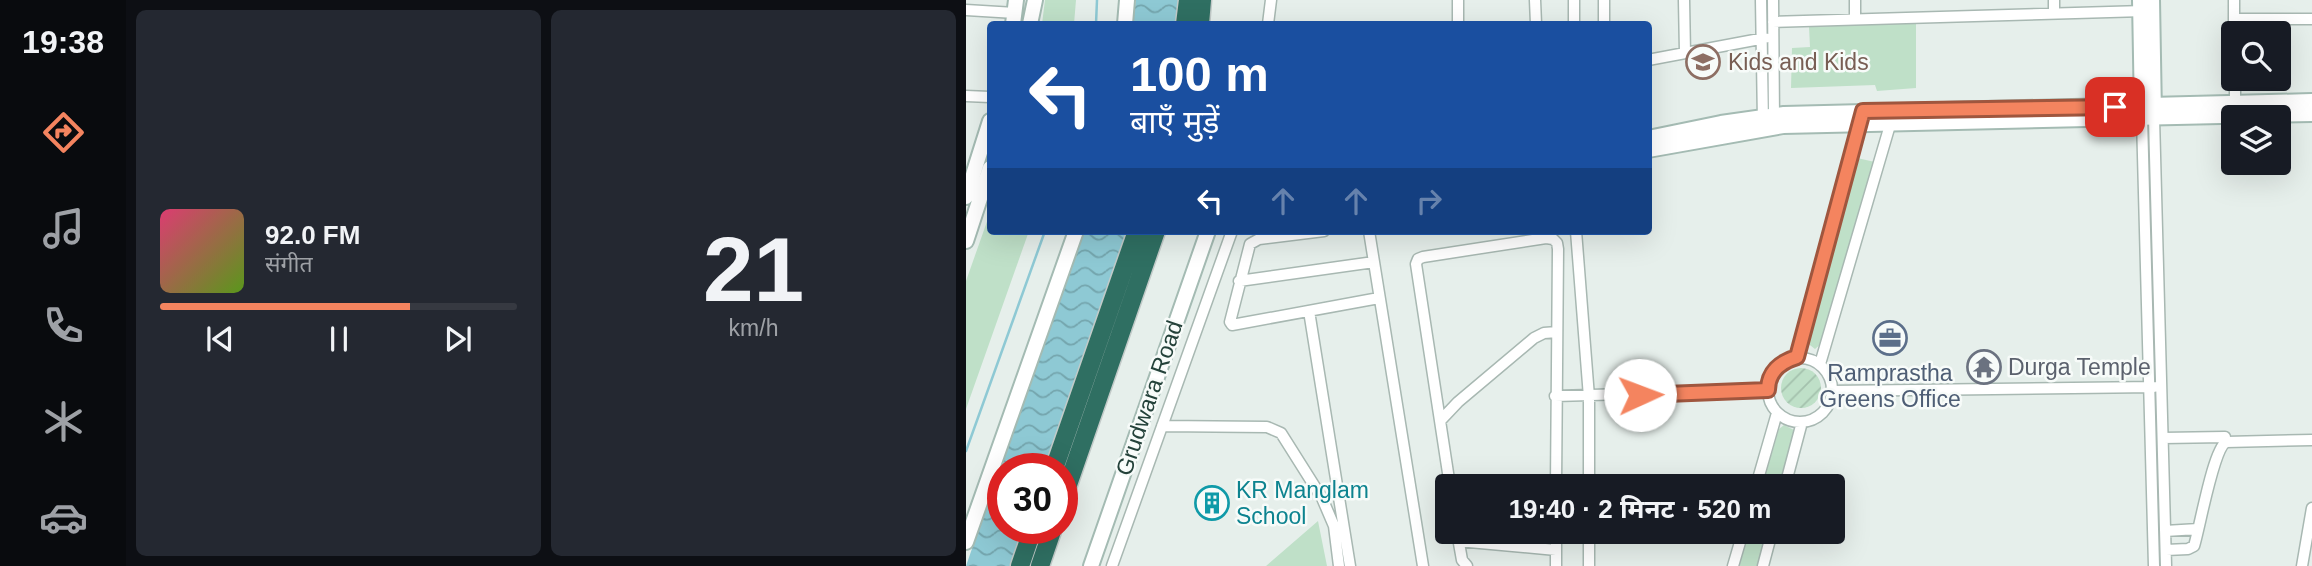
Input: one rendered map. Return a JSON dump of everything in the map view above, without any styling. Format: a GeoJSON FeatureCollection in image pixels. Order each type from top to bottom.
{"type":"FeatureCollection","features":[{"type":"Feature","properties":{"kind":"highway"},"geometry":{"type":"LineString","coordinates":[[1185,21],[1188,0]]}},
{"type":"Feature","properties":{"kind":"highway"},"geometry":{"type":"LineString","coordinates":[[1200,21],[1202,0]]}},
{"type":"Feature","properties":{"kind":"highway"},"geometry":{"type":"LineString","coordinates":[[1060,453],[1136,235]]}},
{"type":"Feature","properties":{"kind":"highway"},"geometry":{"type":"LineString","coordinates":[[1078,456],[1155,235]]}},
{"type":"Feature","properties":{"kind":"highway"},"geometry":{"type":"LineString","coordinates":[[1020,566],[1028,544]]}},
{"type":"Feature","properties":{"kind":"highway"},"geometry":{"type":"LineString","coordinates":[[1040,566],[1048,544]]}},
{"type":"Feature","properties":{"kind":"street"},"geometry":{"type":"LineString","coordinates":[[1031,21],[1035,0]]}},
{"type":"Feature","properties":{"kind":"street"},"geometry":{"type":"LineString","coordinates":[[1125,21],[1127,0]]}},
{"type":"Feature","properties":{"kind":"street"},"geometry":{"type":"LineString","coordinates":[[1268,21],[1271,0]]}},
{"type":"Feature","properties":{"kind":"street"},"geometry":{"type":"LineString","coordinates":[[1458,0],[1458,21]]}},
{"type":"Feature","properties":{"kind":"street"},"geometry":{"type":"LineString","coordinates":[[1535,0],[1536,21]]}},
{"type":"Feature","properties":{"kind":"street"},"geometry":{"type":"LineString","coordinates":[[1574,0],[1574,21]]}},
{"type":"Feature","properties":{"kind":"street"},"geometry":{"type":"LineString","coordinates":[[1604,0],[1604,21]]}},
{"type":"Feature","properties":{"kind":"street"},"geometry":{"type":"LineString","coordinates":[[1684,0],[1685,53]]}},
{"type":"Feature","properties":{"kind":"street"},"geometry":{"type":"LineString","coordinates":[[1761,0],[1768,122]]}},
{"type":"Feature","properties":{"kind":"street"},"geometry":{"type":"LineString","coordinates":[[1768,122],[1773,0]]}},
{"type":"Feature","properties":{"kind":"street"},"geometry":{"type":"LineString","coordinates":[[1855,0],[1856,19]]}},
{"type":"Feature","properties":{"kind":"street"},"geometry":{"type":"LineString","coordinates":[[2054,0],[2054,14]]}},
{"type":"Feature","properties":{"kind":"street"},"geometry":{"type":"LineString","coordinates":[[2234,0],[2234,19],[2312,19]]}},
{"type":"Feature","properties":{"kind":"street"},"geometry":{"type":"LineString","coordinates":[[1773,22],[2054,14],[2146,6],[2154,566]]}},
{"type":"Feature","properties":{"kind":"street"},"geometry":{"type":"LineString","coordinates":[[966,10],[1015,13]]}},
{"type":"Feature","properties":{"kind":"street"},"geometry":{"type":"LineString","coordinates":[[1652,59],[1773,37]]}},
{"type":"Feature","properties":{"kind":"street"},"geometry":{"type":"LineString","coordinates":[[2235,91],[2235,104]]}},
{"type":"Feature","properties":{"kind":"street"},"geometry":{"type":"LineString","coordinates":[[966,96],[987,97]]}},
{"type":"Feature","properties":{"kind":"street"},"geometry":{"type":"LineString","coordinates":[[2148,112],[2235,104],[2312,101]]}},
{"type":"Feature","properties":{"kind":"street"},"geometry":{"type":"LineString","coordinates":[[2148,112],[2166,566]]}},
{"type":"Feature","properties":{"kind":"street"},"geometry":{"type":"LineString","coordinates":[[1652,137],[1768,122],[1861,118],[2148,112],[2312,114]]}},
{"type":"Feature","properties":{"kind":"street"},"geometry":{"type":"LineString","coordinates":[[1797,357],[1861,118]]}},
{"type":"Feature","properties":{"kind":"street"},"geometry":{"type":"LineString","coordinates":[[1820,364],[1892,118]]}},
{"type":"Feature","properties":{"kind":"street"},"geometry":{"type":"LineString","coordinates":[[1652,149],[1768,122]]}},
{"type":"Feature","properties":{"kind":"street"},"geometry":{"type":"LineString","coordinates":[[966,240],[983,168],[981,152],[987,131]]}},
{"type":"Feature","properties":{"kind":"street"},"geometry":{"type":"LineString","coordinates":[[966,149],[981,152]]}},
{"type":"Feature","properties":{"kind":"street"},"geometry":{"type":"LineString","coordinates":[[966,197],[983,168]]}},
{"type":"Feature","properties":{"kind":"street"},"geometry":{"type":"LineString","coordinates":[[966,542],[1075,235]]}},
{"type":"Feature","properties":{"kind":"street","name":"Grudwara Road"},"geometry":{"type":"LineString","coordinates":[[1091,566],[1207,235]]}},
{"type":"Feature","properties":{"kind":"street"},"geometry":{"type":"LineString","coordinates":[[1112,566],[1231,235]]}},
{"type":"Feature","properties":{"kind":"street"},"geometry":{"type":"LineString","coordinates":[[1293,235],[1255,240],[1250,244],[1229,318],[1232,325],[1380,298]]}},
{"type":"Feature","properties":{"kind":"street"},"geometry":{"type":"LineString","coordinates":[[1369,235],[1423,566]]}},
{"type":"Feature","properties":{"kind":"street"},"geometry":{"type":"LineString","coordinates":[[1576,235],[1589,397],[1589,474]]}},
{"type":"Feature","properties":{"kind":"street"},"geometry":{"type":"LineString","coordinates":[[1448,474],[1415,269],[1418,260],[1553,239],[1558,249],[1556,474]]}},
{"type":"Feature","properties":{"kind":"street"},"geometry":{"type":"LineString","coordinates":[[1239,281],[1374,262]]}},
{"type":"Feature","properties":{"kind":"street"},"geometry":{"type":"LineString","coordinates":[[1309,311],[1350,566]]}},
{"type":"Feature","properties":{"kind":"street"},"geometry":{"type":"LineString","coordinates":[[1440,421],[1458,402],[1534,338],[1544,333],[1557,332]]}},
{"type":"Feature","properties":{"kind":"street"},"geometry":{"type":"LineString","coordinates":[[1797,357],[1805,357],[1820,364],[1832,383],[1829,404],[1824,412],[1810,421],[1793,422],[1777,413],[1769,401],[1768,383],[1774,370],[1787,360],[1797,357]]}},
{"type":"Feature","properties":{"kind":"street"},"geometry":{"type":"LineString","coordinates":[[1832,391],[2161,387]]}},
{"type":"Feature","properties":{"kind":"street"},"geometry":{"type":"LineString","coordinates":[[1555,396],[1768,390]]}},
{"type":"Feature","properties":{"kind":"street"},"geometry":{"type":"LineString","coordinates":[[1759,474],[1777,413]]}},
{"type":"Feature","properties":{"kind":"street"},"geometry":{"type":"LineString","coordinates":[[1788,474],[1802,422]]}},
{"type":"Feature","properties":{"kind":"street"},"geometry":{"type":"LineString","coordinates":[[1162,426],[1267,427],[1281,433],[1322,498],[1338,544],[1339,566]]}},
{"type":"Feature","properties":{"kind":"street"},"geometry":{"type":"LineString","coordinates":[[2163,438],[2225,437]]}},
{"type":"Feature","properties":{"kind":"street"},"geometry":{"type":"LineString","coordinates":[[2166,551],[2194,547],[2221,444],[2312,440]]}},
{"type":"Feature","properties":{"kind":"street"},"geometry":{"type":"LineString","coordinates":[[2302,566],[2312,508]]}},
{"type":"Feature","properties":{"kind":"street"},"geometry":{"type":"LineString","coordinates":[[2165,531],[2199,529]]}},
{"type":"Feature","properties":{"kind":"street"},"geometry":{"type":"LineString","coordinates":[[1459,544],[1462,560],[1467,566]]}},
{"type":"Feature","properties":{"kind":"street"},"geometry":{"type":"LineString","coordinates":[[1514,544],[1556,550]]}},
{"type":"Feature","properties":{"kind":"street"},"geometry":{"type":"LineString","coordinates":[[1556,544],[1556,566]]}},
{"type":"Feature","properties":{"kind":"street"},"geometry":{"type":"LineString","coordinates":[[1589,544],[1589,566]]}},
{"type":"Feature","properties":{"kind":"street"},"geometry":{"type":"LineString","coordinates":[[1733,566],[1739,544]]}},
{"type":"Feature","properties":{"kind":"street"},"geometry":{"type":"LineString","coordinates":[[1763,566],[1769,544]]}},
{"type":"Feature","properties":{"kind":"green space"},"geometry":{"type":"Polygon","coordinates":[[[1045,0],[1076,0],[1074,21],[1042,21],[1045,0]]]}},
{"type":"Feature","properties":{"kind":"green space"},"geometry":{"type":"Polygon","coordinates":[[[1916,22],[1916,88],[1877,91],[1875,85],[1791,88],[1792,48],[1810,47],[1809,27],[1916,22]]]}},
{"type":"Feature","properties":{"kind":"green space"},"geometry":{"type":"Polygon","coordinates":[[[1857,158],[1875,162],[1822,343],[1815,349],[1806,342],[1857,158]]]}},
{"type":"Feature","properties":{"kind":"green space"},"geometry":{"type":"Polygon","coordinates":[[[987,222],[987,235],[1028,235],[966,409],[966,281],[987,222]]]}},
{"type":"Feature","properties":{"kind":"green space"},"geometry":{"type":"Polygon","coordinates":[[[1801,368],[1815,374],[1821,388],[1815,402],[1801,408],[1787,402],[1781,388],[1787,374],[1801,368]]]}},
{"type":"Feature","properties":{"kind":"green space"},"geometry":{"type":"Polygon","coordinates":[[[1784,425],[1796,431],[1783,474],[1766,474],[1779,429],[1784,425]]]}},
{"type":"Feature","properties":{"kind":"green space"},"geometry":{"type":"Polygon","coordinates":[[[1318,521],[1327,566],[1266,566],[1318,521]]]}},
{"type":"Feature","properties":{"kind":"green space"},"geometry":{"type":"Polygon","coordinates":[[[1745,544],[1764,544],[1758,566],[1739,566],[1745,544]]]}},
{"type":"Feature","properties":{"kind":"water"},"geometry":{"type":"Polygon","coordinates":[[[1136,0],[1191,0],[1188,21],[1132,21],[1136,0]]]}},
{"type":"Feature","properties":{"kind":"water"},"geometry":{"type":"Polygon","coordinates":[[[1081,235],[1145,235],[1120,313],[1069,453],[1005,453],[1081,235]]]}},
{"type":"Feature","properties":{"kind":"water"},"geometry":{"type":"Polygon","coordinates":[[[987,505],[987,544],[1037,544],[1029,566],[966,566],[987,505]]]}},
{"type":"Feature","properties":{"kind":"waterway"},"geometry":{"type":"LineString","coordinates":[[1096,21],[1097,0]]}},
{"type":"Feature","properties":{"kind":"waterway"},"geometry":{"type":"LineString","coordinates":[[966,451],[1044,235]]}},
{"type":"Feature","properties":{"kind":"place","name":"Kids and Kids"},"geometry":{"type":"Point","coordinates":[1703,62]}},
{"type":"Feature","properties":{"kind":"place","name":"Ramprastha Greens Office"},"geometry":{"type":"Point","coordinates":[1890,338]}},
{"type":"Feature","properties":{"kind":"place","name":"Durga Temple"},"geometry":{"type":"Point","coordinates":[1984,367]}},
{"type":"Feature","properties":{"kind":"place","name":"KR Manglam School"},"geometry":{"type":"Point","coordinates":[1212,503]}},
{"type":"Feature","properties":{"kind":"route"},"geometry":{"type":"LineString","coordinates":[[1640,395],[1768,390],[1774,370],[1787,360],[1797,357],[1863,111],[2115,107]]}}]}
